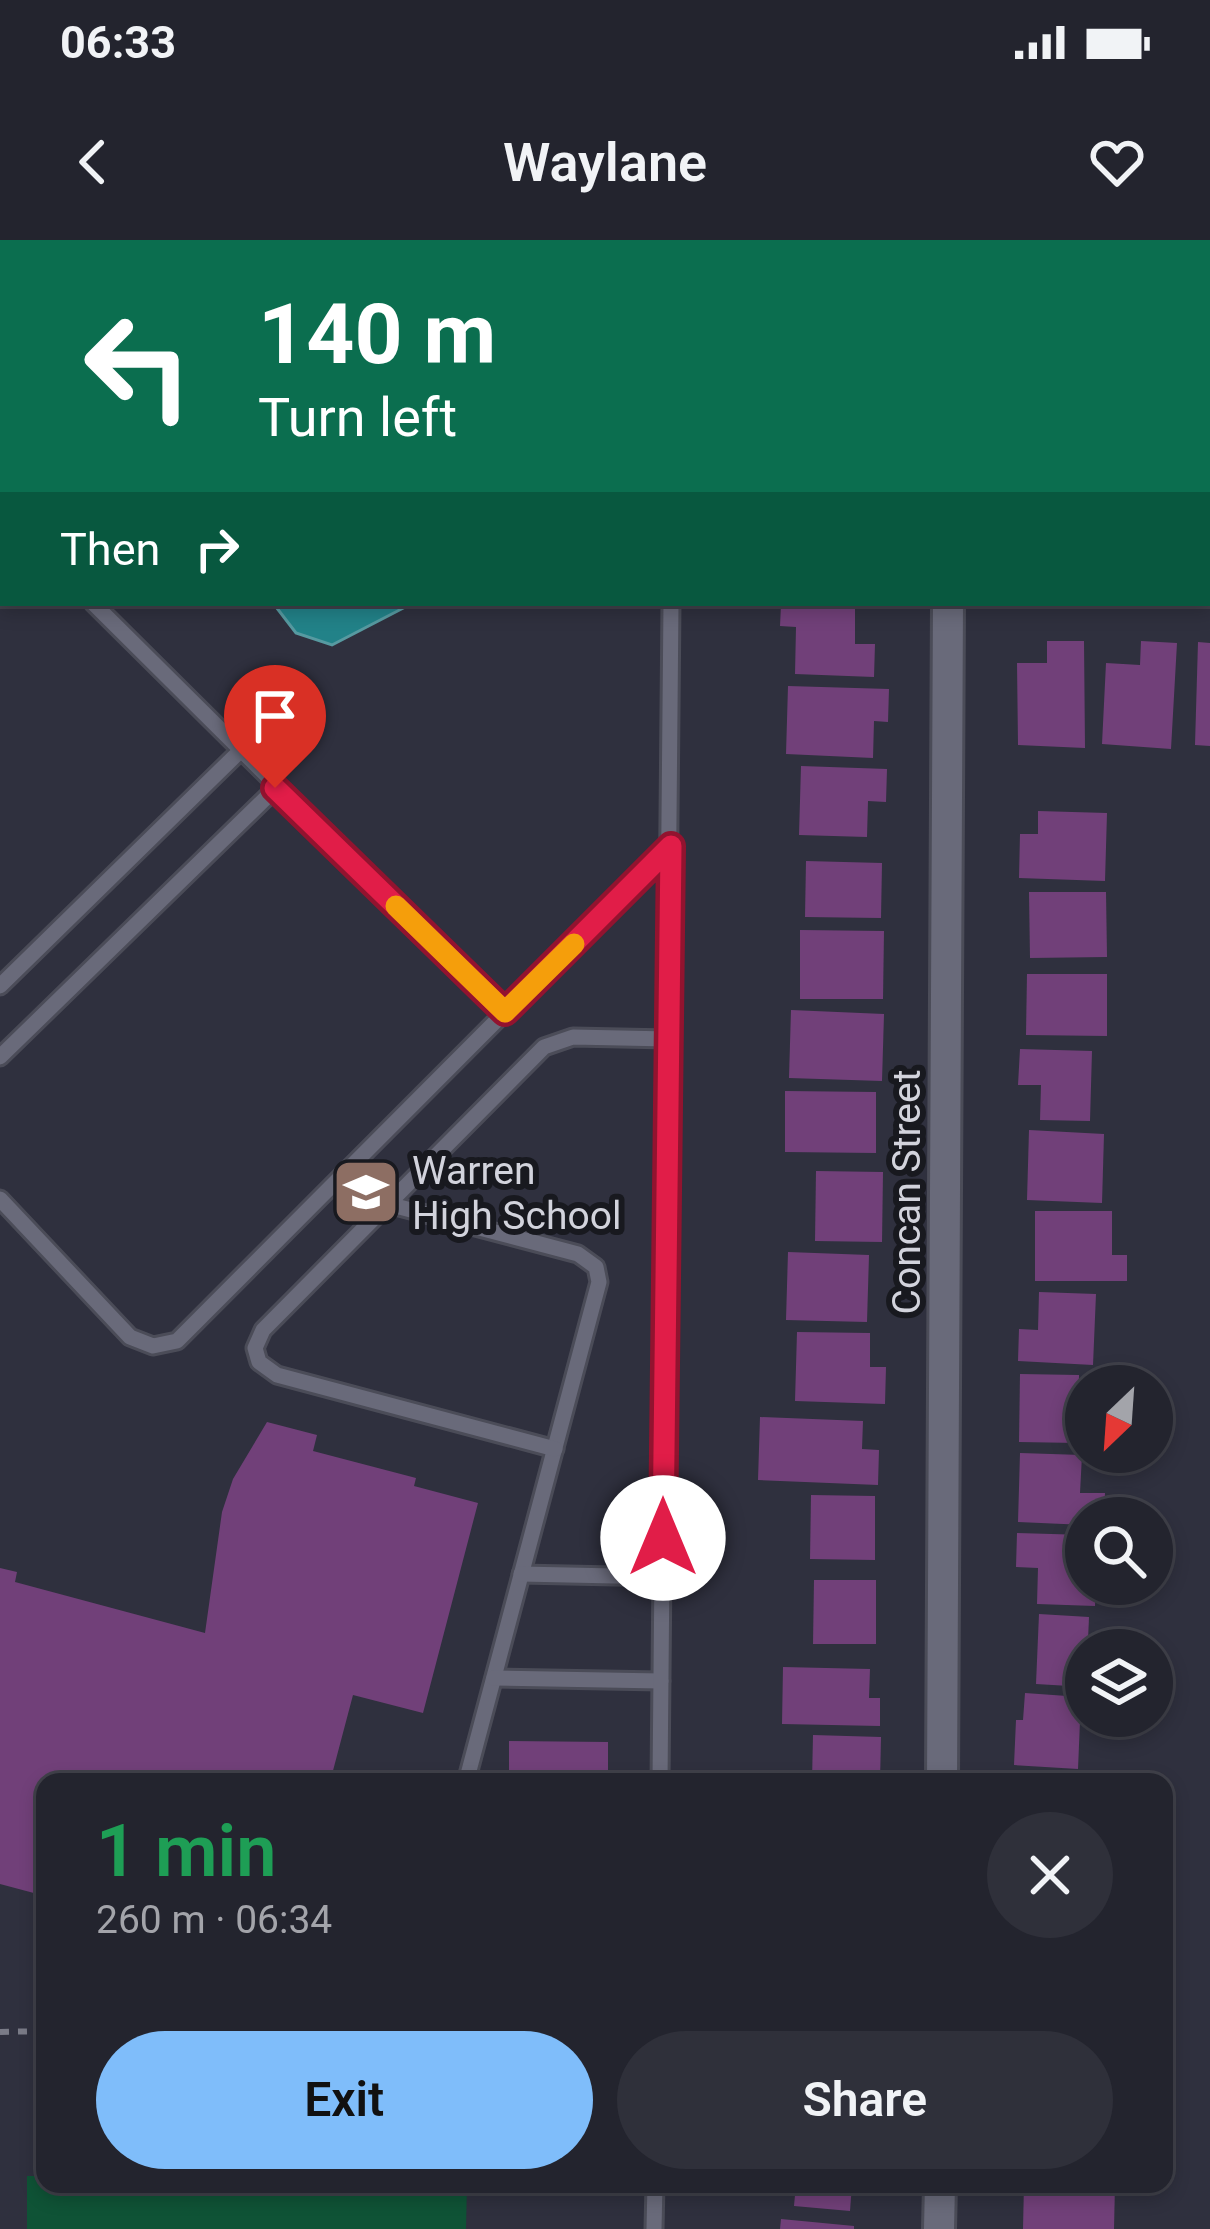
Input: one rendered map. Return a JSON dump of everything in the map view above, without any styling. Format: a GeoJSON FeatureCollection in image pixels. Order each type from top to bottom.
{"type":"FeatureCollection","features":[{"type":"Feature","properties":{"kind":"street","name":"Concan Street"},"geometry":{"type":"LineString","coordinates":[[942,1773],[948,606]]}},
{"type":"Feature","properties":{"kind":"street"},"geometry":{"type":"LineString","coordinates":[[939,2229],[940,2193]]}},
{"type":"Feature","properties":{"kind":"lane"},"geometry":{"type":"LineString","coordinates":[[97,606],[505,1012]]}},
{"type":"Feature","properties":{"kind":"lane"},"geometry":{"type":"LineString","coordinates":[[660,1773],[671,606]]}},
{"type":"Feature","properties":{"kind":"lane"},"geometry":{"type":"LineString","coordinates":[[0,986],[239,752]]}},
{"type":"Feature","properties":{"kind":"lane"},"geometry":{"type":"LineString","coordinates":[[0,1057],[275,788]]}},
{"type":"Feature","properties":{"kind":"lane"},"geometry":{"type":"LineString","coordinates":[[0,1199],[130,1337],[152,1346],[177,1342],[671,846]]}},
{"type":"Feature","properties":{"kind":"lane"},"geometry":{"type":"LineString","coordinates":[[555,1449],[277,1375],[259,1362],[254,1348],[263,1330],[544,1048],[573,1037],[669,1039]]}},
{"type":"Feature","properties":{"kind":"lane"},"geometry":{"type":"LineString","coordinates":[[388,1204],[578,1254],[596,1267],[598,1282],[468,1773]]}},
{"type":"Feature","properties":{"kind":"lane"},"geometry":{"type":"LineString","coordinates":[[521,1574],[662,1576]]}},
{"type":"Feature","properties":{"kind":"lane"},"geometry":{"type":"LineString","coordinates":[[494,1678],[661,1681]]}},
{"type":"Feature","properties":{"kind":"lane"},"geometry":{"type":"LineString","coordinates":[[654,2229],[655,2193]]}},
{"type":"Feature","properties":{"kind":"path"},"geometry":{"type":"LineString","coordinates":[[0,2032],[36,2031]]}},
{"type":"Feature","properties":{"kind":"shaded area"},"geometry":{"type":"Polygon","coordinates":[[[275,606],[407,606],[332,645],[296,633],[275,606]]]}},
{"type":"Feature","properties":{"kind":"shaded area"},"geometry":{"type":"Polygon","coordinates":[[[27,2176],[36,2176],[36,2193],[467,2193],[466,2229],[27,2229],[27,2176]]]}},
{"type":"Feature","properties":{"kind":"building"},"geometry":{"type":"Polygon","coordinates":[[[781,606],[855,607],[855,644],[875,644],[874,677],[795,674],[796,627],[780,626],[781,606]]]}},
{"type":"Feature","properties":{"kind":"building"},"geometry":{"type":"Polygon","coordinates":[[[1047,641],[1084,641],[1085,748],[1018,745],[1017,663],[1047,663],[1047,641]]]}},
{"type":"Feature","properties":{"kind":"building"},"geometry":{"type":"Polygon","coordinates":[[[1141,641],[1177,643],[1171,749],[1102,744],[1106,663],[1140,665],[1141,641]]]}},
{"type":"Feature","properties":{"kind":"building"},"geometry":{"type":"Polygon","coordinates":[[[1198,642],[1210,643],[1210,746],[1195,745],[1198,642]]]}},
{"type":"Feature","properties":{"kind":"building"},"geometry":{"type":"Polygon","coordinates":[[[788,686],[889,689],[888,722],[874,721],[873,758],[786,754],[788,686]]]}},
{"type":"Feature","properties":{"kind":"building"},"geometry":{"type":"Polygon","coordinates":[[[801,766],[887,769],[886,802],[868,801],[867,837],[799,835],[801,766]]]}},
{"type":"Feature","properties":{"kind":"building"},"geometry":{"type":"Polygon","coordinates":[[[1038,811],[1107,813],[1105,881],[1019,878],[1020,834],[1038,834],[1038,811]]]}},
{"type":"Feature","properties":{"kind":"building"},"geometry":{"type":"Polygon","coordinates":[[[806,861],[882,863],[881,918],[805,917],[806,861]]]}},
{"type":"Feature","properties":{"kind":"building"},"geometry":{"type":"Polygon","coordinates":[[[1029,892],[1106,892],[1107,957],[1030,958],[1029,892]]]}},
{"type":"Feature","properties":{"kind":"building"},"geometry":{"type":"Polygon","coordinates":[[[800,930],[884,931],[883,999],[800,999],[800,930]]]}},
{"type":"Feature","properties":{"kind":"building"},"geometry":{"type":"Polygon","coordinates":[[[1027,974],[1107,974],[1107,1036],[1026,1035],[1027,974]]]}},
{"type":"Feature","properties":{"kind":"building"},"geometry":{"type":"Polygon","coordinates":[[[791,1010],[884,1014],[882,1081],[789,1078],[791,1010]]]}},
{"type":"Feature","properties":{"kind":"building"},"geometry":{"type":"Polygon","coordinates":[[[1020,1049],[1092,1051],[1090,1121],[1040,1120],[1041,1085],[1018,1085],[1020,1049]]]}},
{"type":"Feature","properties":{"kind":"building"},"geometry":{"type":"Polygon","coordinates":[[[785,1091],[876,1092],[876,1153],[785,1152],[785,1091]]]}},
{"type":"Feature","properties":{"kind":"building"},"geometry":{"type":"Polygon","coordinates":[[[1029,1130],[1104,1134],[1102,1203],[1027,1200],[1029,1130]]]}},
{"type":"Feature","properties":{"kind":"building"},"geometry":{"type":"Polygon","coordinates":[[[816,1171],[883,1172],[882,1242],[815,1241],[816,1171]]]}},
{"type":"Feature","properties":{"kind":"building"},"geometry":{"type":"Polygon","coordinates":[[[1035,1211],[1112,1211],[1112,1255],[1127,1255],[1127,1281],[1035,1281],[1035,1211]]]}},
{"type":"Feature","properties":{"kind":"building"},"geometry":{"type":"Polygon","coordinates":[[[788,1252],[869,1255],[867,1322],[786,1320],[788,1252]]]}},
{"type":"Feature","properties":{"kind":"building"},"geometry":{"type":"Polygon","coordinates":[[[1039,1292],[1096,1294],[1093,1365],[1018,1361],[1019,1329],[1038,1330],[1039,1292]]]}},
{"type":"Feature","properties":{"kind":"building"},"geometry":{"type":"Polygon","coordinates":[[[797,1332],[870,1333],[870,1367],[886,1367],[885,1404],[795,1401],[797,1332]]]}},
{"type":"Feature","properties":{"kind":"building"},"geometry":{"type":"Polygon","coordinates":[[[1020,1374],[1065,1375],[1065,1443],[1019,1442],[1020,1374]]]}},
{"type":"Feature","properties":{"kind":"building"},"geometry":{"type":"Polygon","coordinates":[[[760,1417],[863,1421],[862,1449],[879,1450],[878,1485],[758,1480],[760,1417]]]}},
{"type":"Feature","properties":{"kind":"building"},"geometry":{"type":"Polygon","coordinates":[[[267,1422],[317,1435],[313,1451],[416,1478],[414,1486],[478,1503],[423,1713],[353,1695],[332,1773],[36,1773],[36,1894],[0,1884],[0,1568],[17,1572],[15,1582],[205,1633],[222,1512],[233,1479],[267,1422]]]}},
{"type":"Feature","properties":{"kind":"building"},"geometry":{"type":"Polygon","coordinates":[[[1020,1453],[1065,1454],[1065,1473],[1081,1473],[1080,1493],[1105,1493],[1105,1497],[1065,1497],[1065,1524],[1018,1522],[1020,1453]]]}},
{"type":"Feature","properties":{"kind":"building"},"geometry":{"type":"Polygon","coordinates":[[[811,1495],[875,1496],[875,1560],[810,1559],[811,1495]]]}},
{"type":"Feature","properties":{"kind":"building"},"geometry":{"type":"Polygon","coordinates":[[[1017,1533],[1065,1534],[1065,1605],[1037,1604],[1038,1568],[1016,1567],[1017,1533]]]}},
{"type":"Feature","properties":{"kind":"building"},"geometry":{"type":"Polygon","coordinates":[[[814,1580],[876,1580],[876,1644],[813,1644],[814,1580]]]}},
{"type":"Feature","properties":{"kind":"building"},"geometry":{"type":"Polygon","coordinates":[[[1039,1614],[1089,1617],[1088,1629],[1065,1629],[1065,1686],[1036,1684],[1039,1614]]]}},
{"type":"Feature","properties":{"kind":"building"},"geometry":{"type":"Polygon","coordinates":[[[783,1667],[870,1669],[869,1698],[880,1698],[880,1726],[782,1724],[783,1667]]]}},
{"type":"Feature","properties":{"kind":"building"},"geometry":{"type":"Polygon","coordinates":[[[1025,1693],[1065,1696],[1065,1737],[1079,1737],[1078,1769],[1014,1765],[1016,1720],[1023,1720],[1025,1693]]]}},
{"type":"Feature","properties":{"kind":"building"},"geometry":{"type":"Polygon","coordinates":[[[813,1735],[881,1737],[880,1773],[812,1773],[813,1735]]]}},
{"type":"Feature","properties":{"kind":"building"},"geometry":{"type":"Polygon","coordinates":[[[509,1741],[608,1742],[608,1773],[509,1773],[509,1741]]]}},
{"type":"Feature","properties":{"kind":"building"},"geometry":{"type":"Polygon","coordinates":[[[795,2193],[851,2193],[850,2211],[794,2206],[795,2193]]]}},
{"type":"Feature","properties":{"kind":"building"},"geometry":{"type":"Polygon","coordinates":[[[1024,2193],[1115,2193],[1114,2229],[1023,2229],[1024,2193]]]}},
{"type":"Feature","properties":{"kind":"building"},"geometry":{"type":"Polygon","coordinates":[[[781,2219],[854,2226],[854,2229],[780,2229],[781,2219]]]}},
{"type":"Feature","properties":{"kind":"slow traffic"},"geometry":{"type":"LineString","coordinates":[[396,906],[505,1012],[574,944]]}},
{"type":"Feature","properties":{"kind":"place","name":"Warren High School"},"geometry":{"type":"Point","coordinates":[366,1192]}},
{"type":"Feature","properties":{"kind":"route"},"geometry":{"type":"LineString","coordinates":[[275,788],[505,1012],[671,846],[663,1538]]}}]}
